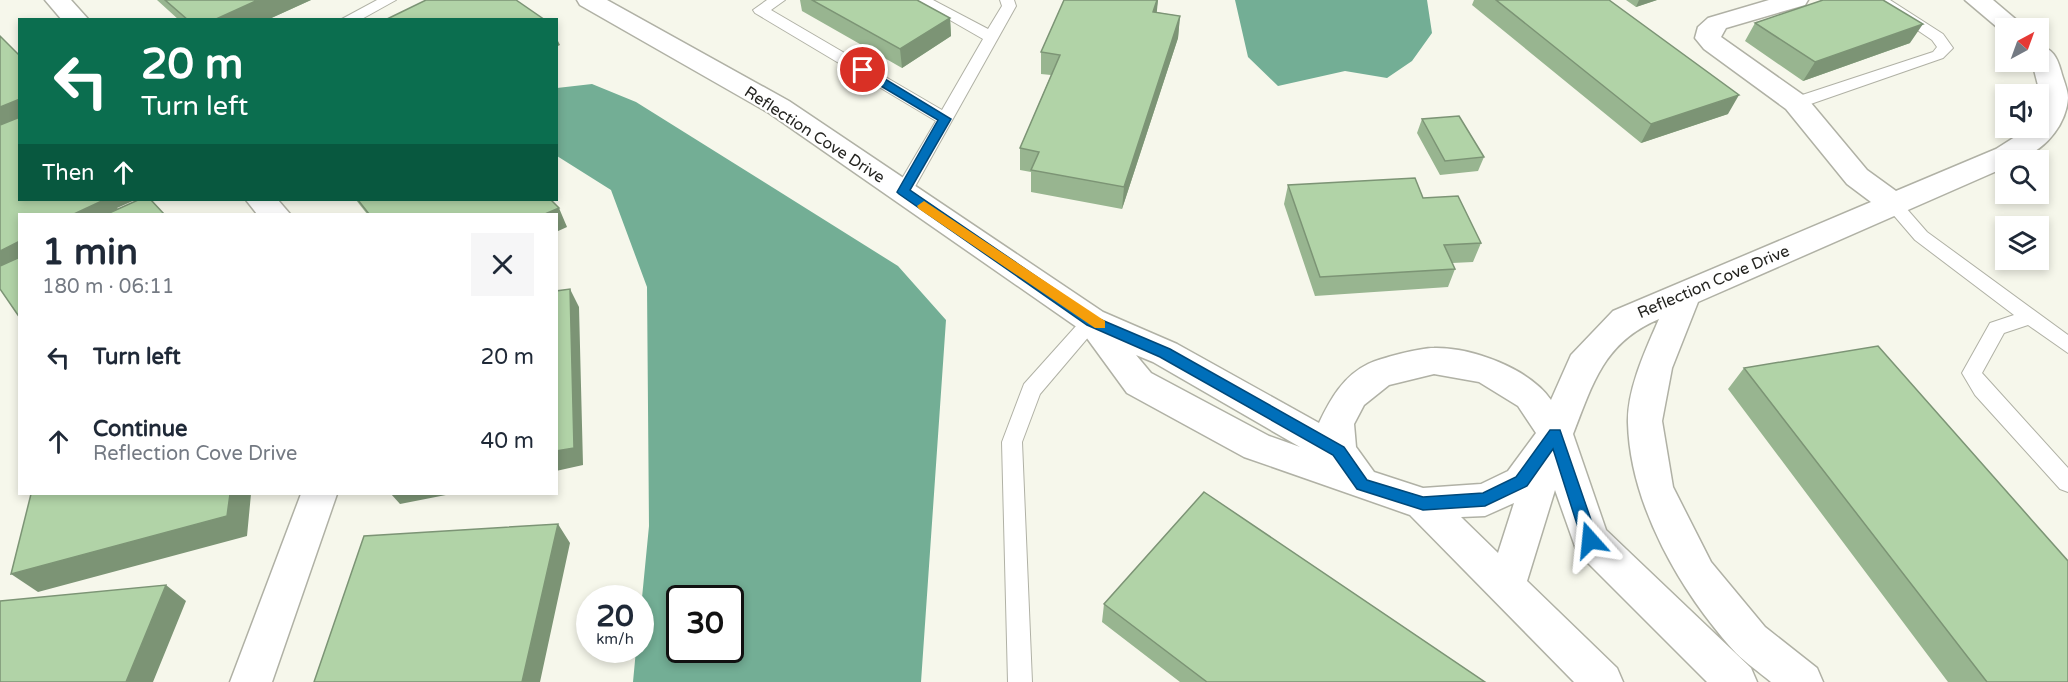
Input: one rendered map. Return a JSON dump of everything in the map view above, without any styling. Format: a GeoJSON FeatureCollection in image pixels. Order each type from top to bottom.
{"type":"FeatureCollection","features":[{"type":"Feature","properties":{"kind":"street"},"geometry":{"type":"LineString","coordinates":[[57,0],[75,18]]}},
{"type":"Feature","properties":{"kind":"street","name":"Reflection Cove Drive"},"geometry":{"type":"LineString","coordinates":[[589,0],[779,107],[1092,321],[1165,353],[1338,451]]}},
{"type":"Feature","properties":{"kind":"street"},"geometry":{"type":"LineString","coordinates":[[1796,0],[1717,23],[1711,27],[1708,38],[1713,44],[1796,103],[1857,177],[1893,204]]}},
{"type":"Feature","properties":{"kind":"street"},"geometry":{"type":"LineString","coordinates":[[1977,0],[2002,18]]}},
{"type":"Feature","properties":{"kind":"street","name":"Reflection Cove Drive"},"geometry":{"type":"LineString","coordinates":[[1506,587],[1555,434],[1583,364],[1624,320],[2006,156],[2043,131],[2055,97],[2048,72]]}},
{"type":"Feature","properties":{"kind":"street"},"geometry":{"type":"LineString","coordinates":[[261,201],[274,213]]}},
{"type":"Feature","properties":{"kind":"street"},"geometry":{"type":"LineString","coordinates":[[1685,293],[1655,368],[1645,421],[1655,488],[1697,574],[1751,640],[1802,682]]}},
{"type":"Feature","properties":{"kind":"street","name":"Reflection Cove Drive"},"geometry":{"type":"LineString","coordinates":[[1092,321],[1139,383],[1257,447],[1362,484]]}},
{"type":"Feature","properties":{"kind":"street"},"geometry":{"type":"LineString","coordinates":[[1555,434],[1521,482],[1485,500],[1423,504],[1362,484],[1338,451],[1336,423],[1352,395],[1379,374],[1434,361],[1487,370],[1530,396],[1555,434],[1590,540],[1736,682]]}},
{"type":"Feature","properties":{"kind":"street"},"geometry":{"type":"LineString","coordinates":[[251,682],[319,495]]}},
{"type":"Feature","properties":{"kind":"street"},"geometry":{"type":"LineString","coordinates":[[1423,504],[1602,682]]}},
{"type":"Feature","properties":{"kind":"lane"},"geometry":{"type":"LineString","coordinates":[[351,18],[390,0]]}},
{"type":"Feature","properties":{"kind":"lane"},"geometry":{"type":"LineString","coordinates":[[778,0],[760,10],[945,119]]}},
{"type":"Feature","properties":{"kind":"lane"},"geometry":{"type":"LineString","coordinates":[[922,0],[991,37]]}},
{"type":"Feature","properties":{"kind":"lane"},"geometry":{"type":"LineString","coordinates":[[903,192],[1009,6],[1007,0]]}},
{"type":"Feature","properties":{"kind":"lane"},"geometry":{"type":"LineString","coordinates":[[1796,103],[1938,55],[1945,48],[1938,37],[1880,0]]}},
{"type":"Feature","properties":{"kind":"lane"},"geometry":{"type":"LineString","coordinates":[[1893,204],[1921,236],[2068,345]]}},
{"type":"Feature","properties":{"kind":"lane"},"geometry":{"type":"LineString","coordinates":[[2030,316],[1997,328],[1972,373],[1982,389],[2068,483]]}},
{"type":"Feature","properties":{"kind":"lane"},"geometry":{"type":"LineString","coordinates":[[1020,682],[1012,442],[1031,390],[1092,321]]}},
{"type":"Feature","properties":{"kind":"shaded area"},"geometry":{"type":"Polygon","coordinates":[[[1235,0],[1427,0],[1432,33],[1412,61],[1387,78],[1345,71],[1278,86],[1248,57],[1235,0]]]}},
{"type":"Feature","properties":{"kind":"shaded area"},"geometry":{"type":"Polygon","coordinates":[[[592,84],[636,102],[898,266],[946,320],[921,682],[633,682],[635,663],[654,663],[654,585],[643,585],[649,526],[647,287],[611,190],[558,157],[558,88],[592,84]]]}},
{"type":"Feature","properties":{"kind":"building"},"geometry":{"type":"Polygon","coordinates":[[[165,0],[258,0],[218,18],[186,18],[165,0]]]}},
{"type":"Feature","properties":{"kind":"building"},"geometry":{"type":"Polygon","coordinates":[[[426,0],[516,0],[542,18],[389,18],[426,0]]]}},
{"type":"Feature","properties":{"kind":"building"},"geometry":{"type":"Polygon","coordinates":[[[812,0],[917,0],[950,18],[900,49],[812,0]]]}},
{"type":"Feature","properties":{"kind":"building"},"geometry":{"type":"Polygon","coordinates":[[[1064,0],[1157,0],[1153,12],[1180,16],[1124,187],[1031,170],[1039,152],[1020,148],[1060,55],[1041,52],[1064,0]]]}},
{"type":"Feature","properties":{"kind":"building"},"geometry":{"type":"Polygon","coordinates":[[[1496,0],[1609,0],[1739,95],[1651,124],[1496,0]]]}},
{"type":"Feature","properties":{"kind":"building"},"geometry":{"type":"Polygon","coordinates":[[[1823,0],[1883,0],[1923,24],[1815,62],[1755,23],[1823,0]]]}},
{"type":"Feature","properties":{"kind":"building"},"geometry":{"type":"Polygon","coordinates":[[[0,36],[18,54],[18,100],[0,107],[0,36]]]}},
{"type":"Feature","properties":{"kind":"building"},"geometry":{"type":"Polygon","coordinates":[[[1459,116],[1484,157],[1445,161],[1422,119],[1459,116]]]}},
{"type":"Feature","properties":{"kind":"building"},"geometry":{"type":"Polygon","coordinates":[[[18,118],[18,201],[102,201],[76,213],[18,213],[18,242],[0,251],[0,125],[18,118]]]}},
{"type":"Feature","properties":{"kind":"building"},"geometry":{"type":"Polygon","coordinates":[[[1415,178],[1423,198],[1458,196],[1481,243],[1444,245],[1455,269],[1320,277],[1288,185],[1415,178]]]}},
{"type":"Feature","properties":{"kind":"building"},"geometry":{"type":"Polygon","coordinates":[[[136,201],[152,201],[163,213],[109,213],[136,201]]]}},
{"type":"Feature","properties":{"kind":"building"},"geometry":{"type":"Polygon","coordinates":[[[359,201],[552,201],[559,208],[547,213],[368,213],[359,201]]]}},
{"type":"Feature","properties":{"kind":"building"},"geometry":{"type":"Polygon","coordinates":[[[18,258],[18,315],[0,289],[0,266],[18,258]]]}},
{"type":"Feature","properties":{"kind":"building"},"geometry":{"type":"Polygon","coordinates":[[[570,289],[574,448],[558,451],[558,291],[570,289]]]}},
{"type":"Feature","properties":{"kind":"building"},"geometry":{"type":"Polygon","coordinates":[[[1878,346],[2068,561],[2068,682],[1987,682],[1744,368],[1878,346]]]}},
{"type":"Feature","properties":{"kind":"building"},"geometry":{"type":"Polygon","coordinates":[[[1204,492],[1485,682],[1207,682],[1104,604],[1204,492]]]}},
{"type":"Feature","properties":{"kind":"building"},"geometry":{"type":"Polygon","coordinates":[[[31,495],[230,495],[227,516],[11,574],[31,495]]]}},
{"type":"Feature","properties":{"kind":"building"},"geometry":{"type":"Polygon","coordinates":[[[558,524],[522,682],[314,682],[364,536],[558,524]]]}},
{"type":"Feature","properties":{"kind":"building"},"geometry":{"type":"Polygon","coordinates":[[[166,585],[126,682],[0,682],[0,601],[166,585]]]}},
{"type":"Feature","properties":{"kind":"slow traffic"},"geometry":{"type":"LineString","coordinates":[[924,206],[1100,325]]}},
{"type":"Feature","properties":{"kind":"route"},"geometry":{"type":"LineString","coordinates":[[863,70],[945,119],[903,192],[1092,321],[1165,353],[1338,451],[1362,484],[1423,504],[1485,500],[1521,482],[1555,434],[1590,540]]}}]}
